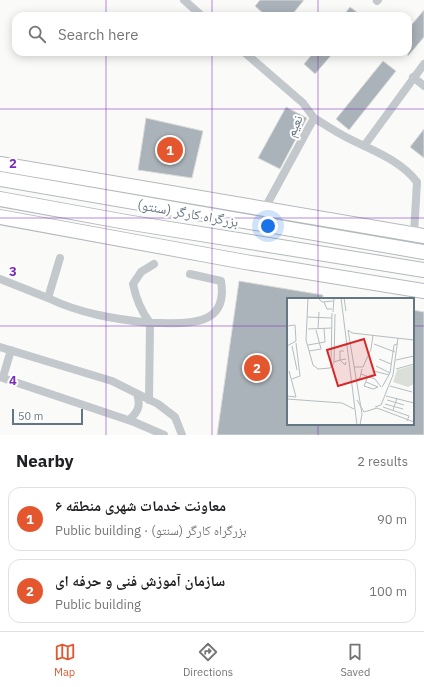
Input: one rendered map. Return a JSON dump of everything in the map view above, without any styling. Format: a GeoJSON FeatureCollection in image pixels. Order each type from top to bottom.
{"type":"FeatureCollection","features":[{"type":"Feature","properties":{"kind":"highway"},"geometry":{"type":"LineString","coordinates":[[0,164],[419,235]]}},
{"type":"Feature","properties":{"kind":"highway","name":"بزرگراه کارگر (سنتو)"},"geometry":{"type":"LineString","coordinates":[[0,179],[424,252]]}},
{"type":"Feature","properties":{"kind":"highway","name":"بزرگراه کارگر (سنتو)"},"geometry":{"type":"LineString","coordinates":[[0,199],[126,222],[424,270]]}},
{"type":"Feature","properties":{"kind":"highway"},"geometry":{"type":"LineString","coordinates":[[0,217],[245,262],[424,292]]}},
{"type":"Feature","properties":{"kind":"street"},"geometry":{"type":"LineString","coordinates":[[184,0],[198,12]]}},
{"type":"Feature","properties":{"kind":"street","name":"نعیم"},"geometry":{"type":"LineString","coordinates":[[249,56],[303,104],[314,118],[265,208]]}},
{"type":"Feature","properties":{"kind":"street"},"geometry":{"type":"LineString","coordinates":[[364,146],[413,77],[424,64]]}},
{"type":"Feature","properties":{"kind":"street"},"geometry":{"type":"LineString","coordinates":[[413,77],[424,86]]}},
{"type":"Feature","properties":{"kind":"street"},"geometry":{"type":"LineString","coordinates":[[314,118],[343,136],[364,146],[377,150],[408,170],[417,182],[419,235]]}},
{"type":"Feature","properties":{"kind":"street"},"geometry":{"type":"LineString","coordinates":[[48,298],[60,258]]}},
{"type":"Feature","properties":{"kind":"street"},"geometry":{"type":"LineString","coordinates":[[150,400],[150,323],[141,308],[133,284],[141,272],[154,264]]}},
{"type":"Feature","properties":{"kind":"street"},"geometry":{"type":"LineString","coordinates":[[0,279],[48,298],[68,308],[97,315],[150,323],[187,323],[202,320],[218,309],[224,295],[221,281],[190,274]]}},
{"type":"Feature","properties":{"kind":"street"},"geometry":{"type":"LineString","coordinates":[[0,347],[112,381],[158,404],[174,417],[182,435]]}},
{"type":"Feature","properties":{"kind":"street"},"geometry":{"type":"LineString","coordinates":[[11,350],[1,377],[129,420],[164,435]]}},
{"type":"Feature","properties":{"kind":"street"},"geometry":{"type":"LineString","coordinates":[[129,420],[137,412],[140,402],[137,394]]}},
{"type":"Feature","properties":{"kind":"building"},"geometry":{"type":"Polygon","coordinates":[[[260,0],[304,0],[294,12],[262,12],[255,6],[260,0]]]}},
{"type":"Feature","properties":{"kind":"building"},"geometry":{"type":"Polygon","coordinates":[[[350,7],[357,12],[346,12],[350,7]]]}},
{"type":"Feature","properties":{"kind":"building"},"geometry":{"type":"Polygon","coordinates":[[[424,10],[424,37],[412,51],[412,24],[424,10]]]}},
{"type":"Feature","properties":{"kind":"building"},"geometry":{"type":"Polygon","coordinates":[[[311,56],[331,56],[315,74],[304,64],[311,56]]]}},
{"type":"Feature","properties":{"kind":"building"},"geometry":{"type":"Polygon","coordinates":[[[383,61],[396,71],[349,130],[336,119],[383,61]]]}},
{"type":"Feature","properties":{"kind":"building"},"geometry":{"type":"Polygon","coordinates":[[[286,107],[307,118],[280,169],[258,158],[286,107]]]}},
{"type":"Feature","properties":{"kind":"building"},"geometry":{"type":"Polygon","coordinates":[[[146,118],[203,131],[192,178],[138,170],[146,118]]]}},
{"type":"Feature","properties":{"kind":"building"},"geometry":{"type":"Polygon","coordinates":[[[424,129],[424,158],[410,147],[424,129]]]}},
{"type":"Feature","properties":{"kind":"building"},"geometry":{"type":"Polygon","coordinates":[[[239,281],[323,295],[323,298],[287,298],[287,425],[414,425],[414,310],[424,312],[424,435],[217,435],[239,281]]]}},
{"type":"Feature","properties":{"kind":"place","name":"معاونت خدمات شهری منطقه ۶"},"geometry":{"type":"Point","coordinates":[170,150]}},
{"type":"Feature","properties":{"kind":"place","name":"سازمان آموزش فنی و حرفه ای"},"geometry":{"type":"Point","coordinates":[257,368]}}]}
